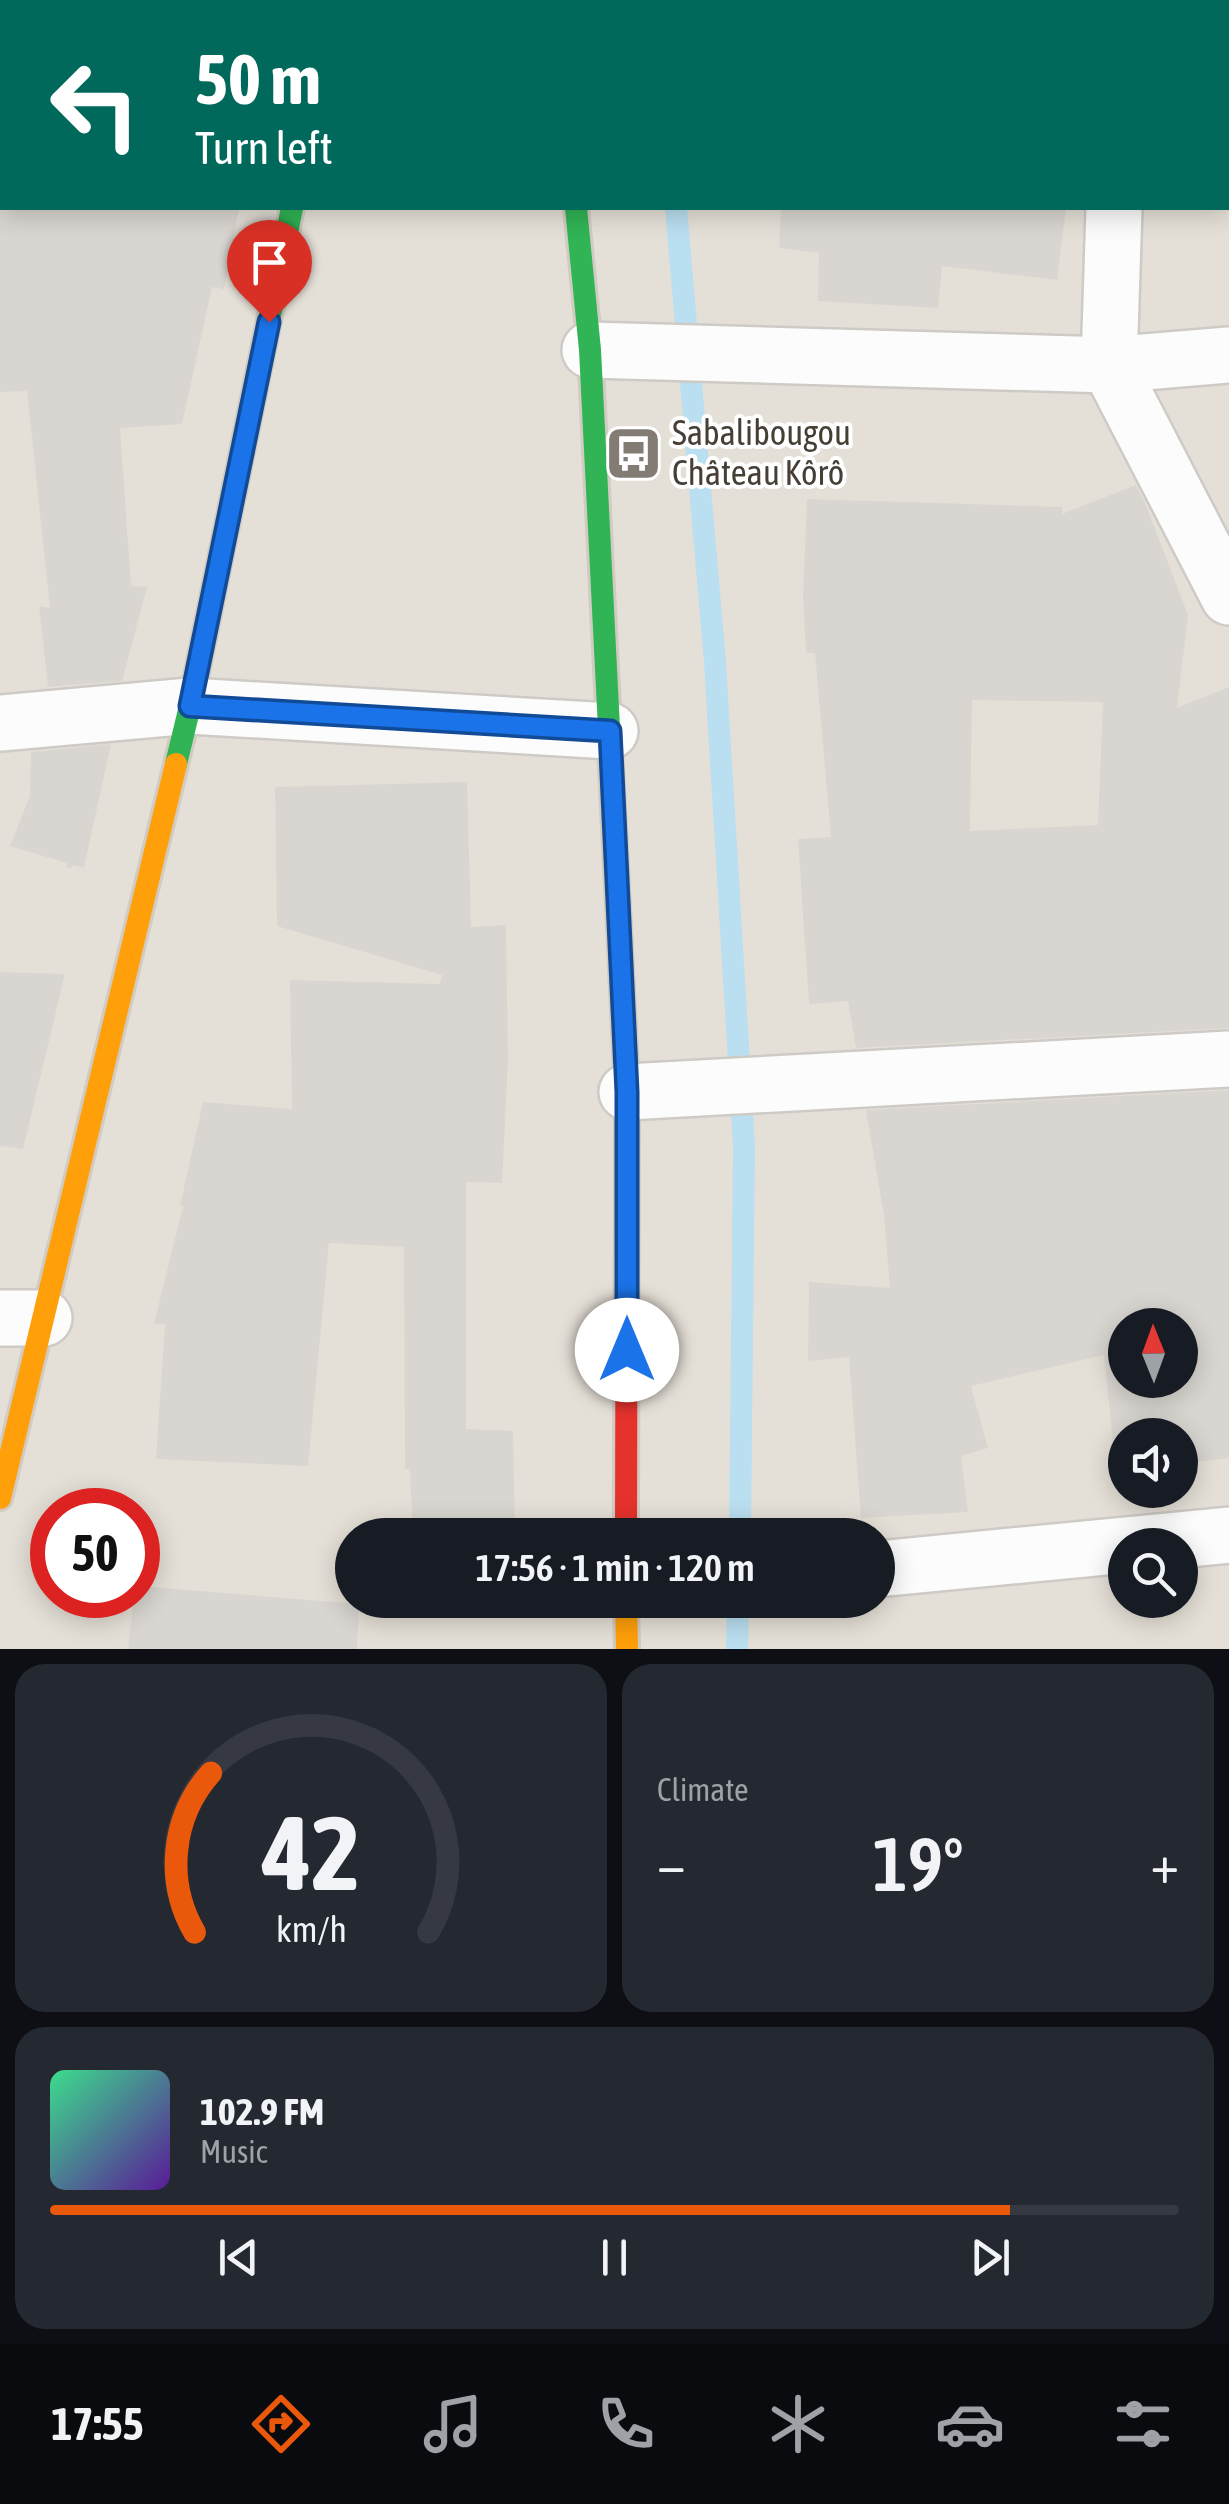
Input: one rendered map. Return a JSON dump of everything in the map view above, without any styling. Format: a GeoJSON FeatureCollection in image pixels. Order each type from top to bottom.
{"type":"FeatureCollection","features":[{"type":"Feature","properties":{"kind":"main road"},"geometry":{"type":"LineString","coordinates":[[0,1498],[22,1318],[190,706],[292,210]]}},
{"type":"Feature","properties":{"kind":"main road"},"geometry":{"type":"LineString","coordinates":[[576,210],[590,350],[627,1092],[626,1518]]}},
{"type":"Feature","properties":{"kind":"main road"},"geometry":{"type":"LineString","coordinates":[[626,1618],[627,1649]]}},
{"type":"Feature","properties":{"kind":"street"},"geometry":{"type":"LineString","coordinates":[[1114,210],[1109,365],[1229,597]]}},
{"type":"Feature","properties":{"kind":"street"},"geometry":{"type":"LineString","coordinates":[[590,350],[1109,365],[1229,355]]}},
{"type":"Feature","properties":{"kind":"street"},"geometry":{"type":"LineString","coordinates":[[0,723],[190,706],[610,731]]}},
{"type":"Feature","properties":{"kind":"street"},"geometry":{"type":"LineString","coordinates":[[627,1092],[1229,1059]]}},
{"type":"Feature","properties":{"kind":"street"},"geometry":{"type":"LineString","coordinates":[[895,1567],[1229,1535]]}},
{"type":"Feature","properties":{"kind":"shaded area"},"geometry":{"type":"Polygon","coordinates":[[[0,210],[1229,210],[1229,1649],[0,1649],[0,210]]]}},
{"type":"Feature","properties":{"kind":"building"},"geometry":{"type":"Polygon","coordinates":[[[0,210],[239,210],[224,289],[212,287],[182,424],[120,428],[131,586],[147,587],[122,681],[48,687],[39,606],[50,608],[27,391],[0,392],[0,210]]]}},
{"type":"Feature","properties":{"kind":"building"},"geometry":{"type":"Polygon","coordinates":[[[781,210],[1066,210],[1057,280],[942,266],[938,308],[818,301],[819,253],[779,248],[781,210]]]}},
{"type":"Feature","properties":{"kind":"building"},"geometry":{"type":"Polygon","coordinates":[[[1136,485],[1188,615],[1177,708],[1229,687],[1229,1028],[856,1048],[848,1001],[809,1004],[798,839],[831,837],[815,653],[806,653],[803,594],[807,499],[1062,507],[1062,514],[1136,485]],[[972,700],[970,831],[1098,825],[1103,702],[972,700]]]}},
{"type":"Feature","properties":{"kind":"building"},"geometry":{"type":"Polygon","coordinates":[[[111,744],[84,868],[67,867],[67,863],[10,846],[30,796],[31,752],[111,744]]]}},
{"type":"Feature","properties":{"kind":"building"},"geometry":{"type":"Polygon","coordinates":[[[467,782],[471,927],[506,925],[508,1060],[502,1183],[466,1182],[466,1429],[513,1431],[515,1518],[412,1518],[410,1469],[405,1469],[404,1247],[329,1243],[308,1466],[156,1459],[165,1324],[154,1324],[203,1102],[292,1109],[290,980],[440,984],[442,975],[277,926],[275,787],[467,782]]]}},
{"type":"Feature","properties":{"kind":"building"},"geometry":{"type":"Polygon","coordinates":[[[0,972],[65,974],[23,1149],[0,1146],[0,972]]]}},
{"type":"Feature","properties":{"kind":"building"},"geometry":{"type":"Polygon","coordinates":[[[1229,1090],[1229,1458],[1198,1462],[1198,1418],[1111,1418],[1108,1398],[1198,1398],[1198,1308],[1108,1308],[1108,1394],[1104,1355],[971,1386],[988,1448],[961,1456],[968,1512],[861,1518],[849,1357],[808,1361],[809,1282],[890,1288],[884,1216],[866,1110],[1229,1090]]]}},
{"type":"Feature","properties":{"kind":"building"},"geometry":{"type":"Polygon","coordinates":[[[160,1588],[335,1602],[335,1618],[358,1618],[357,1649],[128,1649],[131,1618],[160,1618],[160,1588]]]}},
{"type":"Feature","properties":{"kind":"waterway"},"geometry":{"type":"LineString","coordinates":[[676,210],[715,662],[744,1146],[740,1518]]}},
{"type":"Feature","properties":{"kind":"waterway"},"geometry":{"type":"LineString","coordinates":[[737,1649],[738,1618]]}},
{"type":"Feature","properties":{"kind":"traffic: fast"},"geometry":{"type":"LineString","coordinates":[[176,764],[292,210]]}},
{"type":"Feature","properties":{"kind":"traffic: fast"},"geometry":{"type":"LineString","coordinates":[[576,210],[590,350],[619,927]]}},
{"type":"Feature","properties":{"kind":"traffic: slow"},"geometry":{"type":"LineString","coordinates":[[0,1498],[176,764]]}},
{"type":"Feature","properties":{"kind":"traffic: slow"},"geometry":{"type":"LineString","coordinates":[[626,1618],[627,1649]]}},
{"type":"Feature","properties":{"kind":"traffic: jam"},"geometry":{"type":"LineString","coordinates":[[619,927],[627,1092],[626,1518]]}},
{"type":"Feature","properties":{"kind":"place","name":"Sabalibougou Château Kôrô"},"geometry":{"type":"Point","coordinates":[633,453]}},
{"type":"Feature","properties":{"kind":"route"},"geometry":{"type":"LineString","coordinates":[[269,322],[190,706],[610,731],[627,1092],[627,1350]]}}]}
